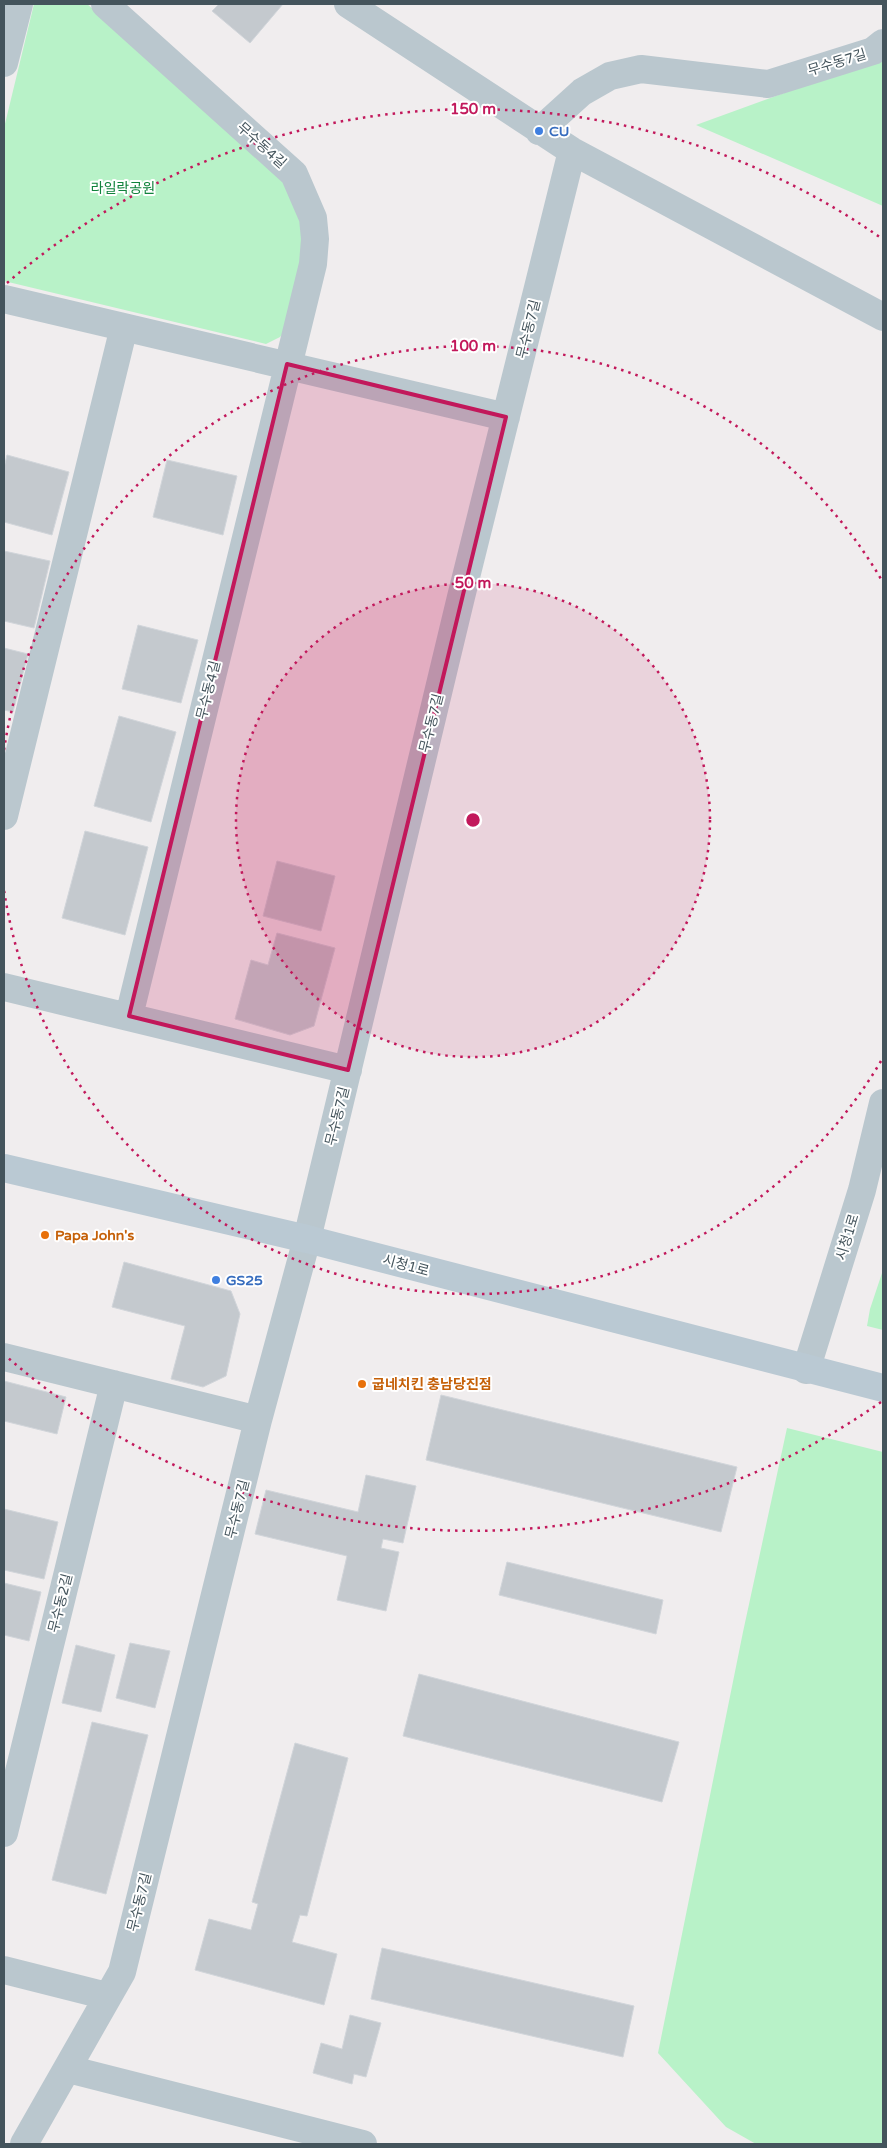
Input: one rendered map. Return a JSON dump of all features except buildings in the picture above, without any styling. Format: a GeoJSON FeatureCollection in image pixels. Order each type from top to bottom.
{"type":"FeatureCollection","features":[{"type":"Feature","properties":{"kind":"street"},"geometry":{"type":"LineString","coordinates":[[4,63],[19,4]]}},
{"type":"Feature","properties":{"kind":"street","name":"무수동4길"},"geometry":{"type":"LineString","coordinates":[[105,4],[294,174],[313,218],[315,239],[313,264],[129,1016]]}},
{"type":"Feature","properties":{"kind":"street"},"geometry":{"type":"LineString","coordinates":[[348,4],[572,152],[883,317]]}},
{"type":"Feature","properties":{"kind":"street","name":"무수동7길"},"geometry":{"type":"LineString","coordinates":[[539,131],[582,92],[610,76],[641,70],[768,84],[873,51],[883,43]]}},
{"type":"Feature","properties":{"kind":"street","name":"무수동7길"},"geometry":{"type":"LineString","coordinates":[[24,2144],[122,1972],[258,1420],[307,1239],[572,152]]}},
{"type":"Feature","properties":{"kind":"street"},"geometry":{"type":"LineString","coordinates":[[4,299],[506,417]]}},
{"type":"Feature","properties":{"kind":"street"},"geometry":{"type":"LineString","coordinates":[[4,816],[124,327]]}},
{"type":"Feature","properties":{"kind":"street"},"geometry":{"type":"LineString","coordinates":[[4,987],[348,1070]]}},
{"type":"Feature","properties":{"kind":"street","name":"시청1로"},"geometry":{"type":"LineString","coordinates":[[806,1370],[862,1190],[883,1104]]}},
{"type":"Feature","properties":{"kind":"street","name":"시청1로"},"geometry":{"type":"LineString","coordinates":[[4,1168],[307,1239],[806,1370],[883,1388]]}},
{"type":"Feature","properties":{"kind":"street"},"geometry":{"type":"LineString","coordinates":[[4,1358],[258,1420]]}},
{"type":"Feature","properties":{"kind":"street","name":"무수동2길"},"geometry":{"type":"LineString","coordinates":[[5,1825],[114,1384]]}},
{"type":"Feature","properties":{"kind":"street"},"geometry":{"type":"LineString","coordinates":[[4,1970],[107,1996]]}},
{"type":"Feature","properties":{"kind":"street"},"geometry":{"type":"LineString","coordinates":[[68,2069],[363,2144]]}},
{"type":"Feature","properties":{"kind":"highlighted area"},"geometry":{"type":"Polygon","coordinates":[[[287,364],[506,417],[348,1070],[129,1016],[287,364]]]}},
{"type":"Feature","properties":{"kind":"green space","name":"라일락공원"},"geometry":{"type":"Polygon","coordinates":[[[34,4],[87,4],[290,177],[308,243],[289,326],[280,337],[266,344],[4,281],[4,128],[34,4]]]}},
{"type":"Feature","properties":{"kind":"green space"},"geometry":{"type":"Polygon","coordinates":[[[883,57],[883,206],[696,125],[883,57]]]}},
{"type":"Feature","properties":{"kind":"green space"},"geometry":{"type":"Polygon","coordinates":[[[883,1270],[883,1330],[867,1326],[870,1309],[883,1270]]]}},
{"type":"Feature","properties":{"kind":"green space"},"geometry":{"type":"Polygon","coordinates":[[[787,1428],[883,1452],[883,2144],[756,2144],[726,2127],[658,2053],[743,1632],[787,1428]]]}},
{"type":"Feature","properties":{"kind":"place","name":"CU"},"geometry":{"type":"Point","coordinates":[539,131]}},
{"type":"Feature","properties":{"kind":"place","name":"Papa John's"},"geometry":{"type":"Point","coordinates":[45,1235]}},
{"type":"Feature","properties":{"kind":"place","name":"GS25"},"geometry":{"type":"Point","coordinates":[216,1280]}},
{"type":"Feature","properties":{"kind":"place","name":"굽네치킨 충남당진점"},"geometry":{"type":"Point","coordinates":[362,1384]}}]}
